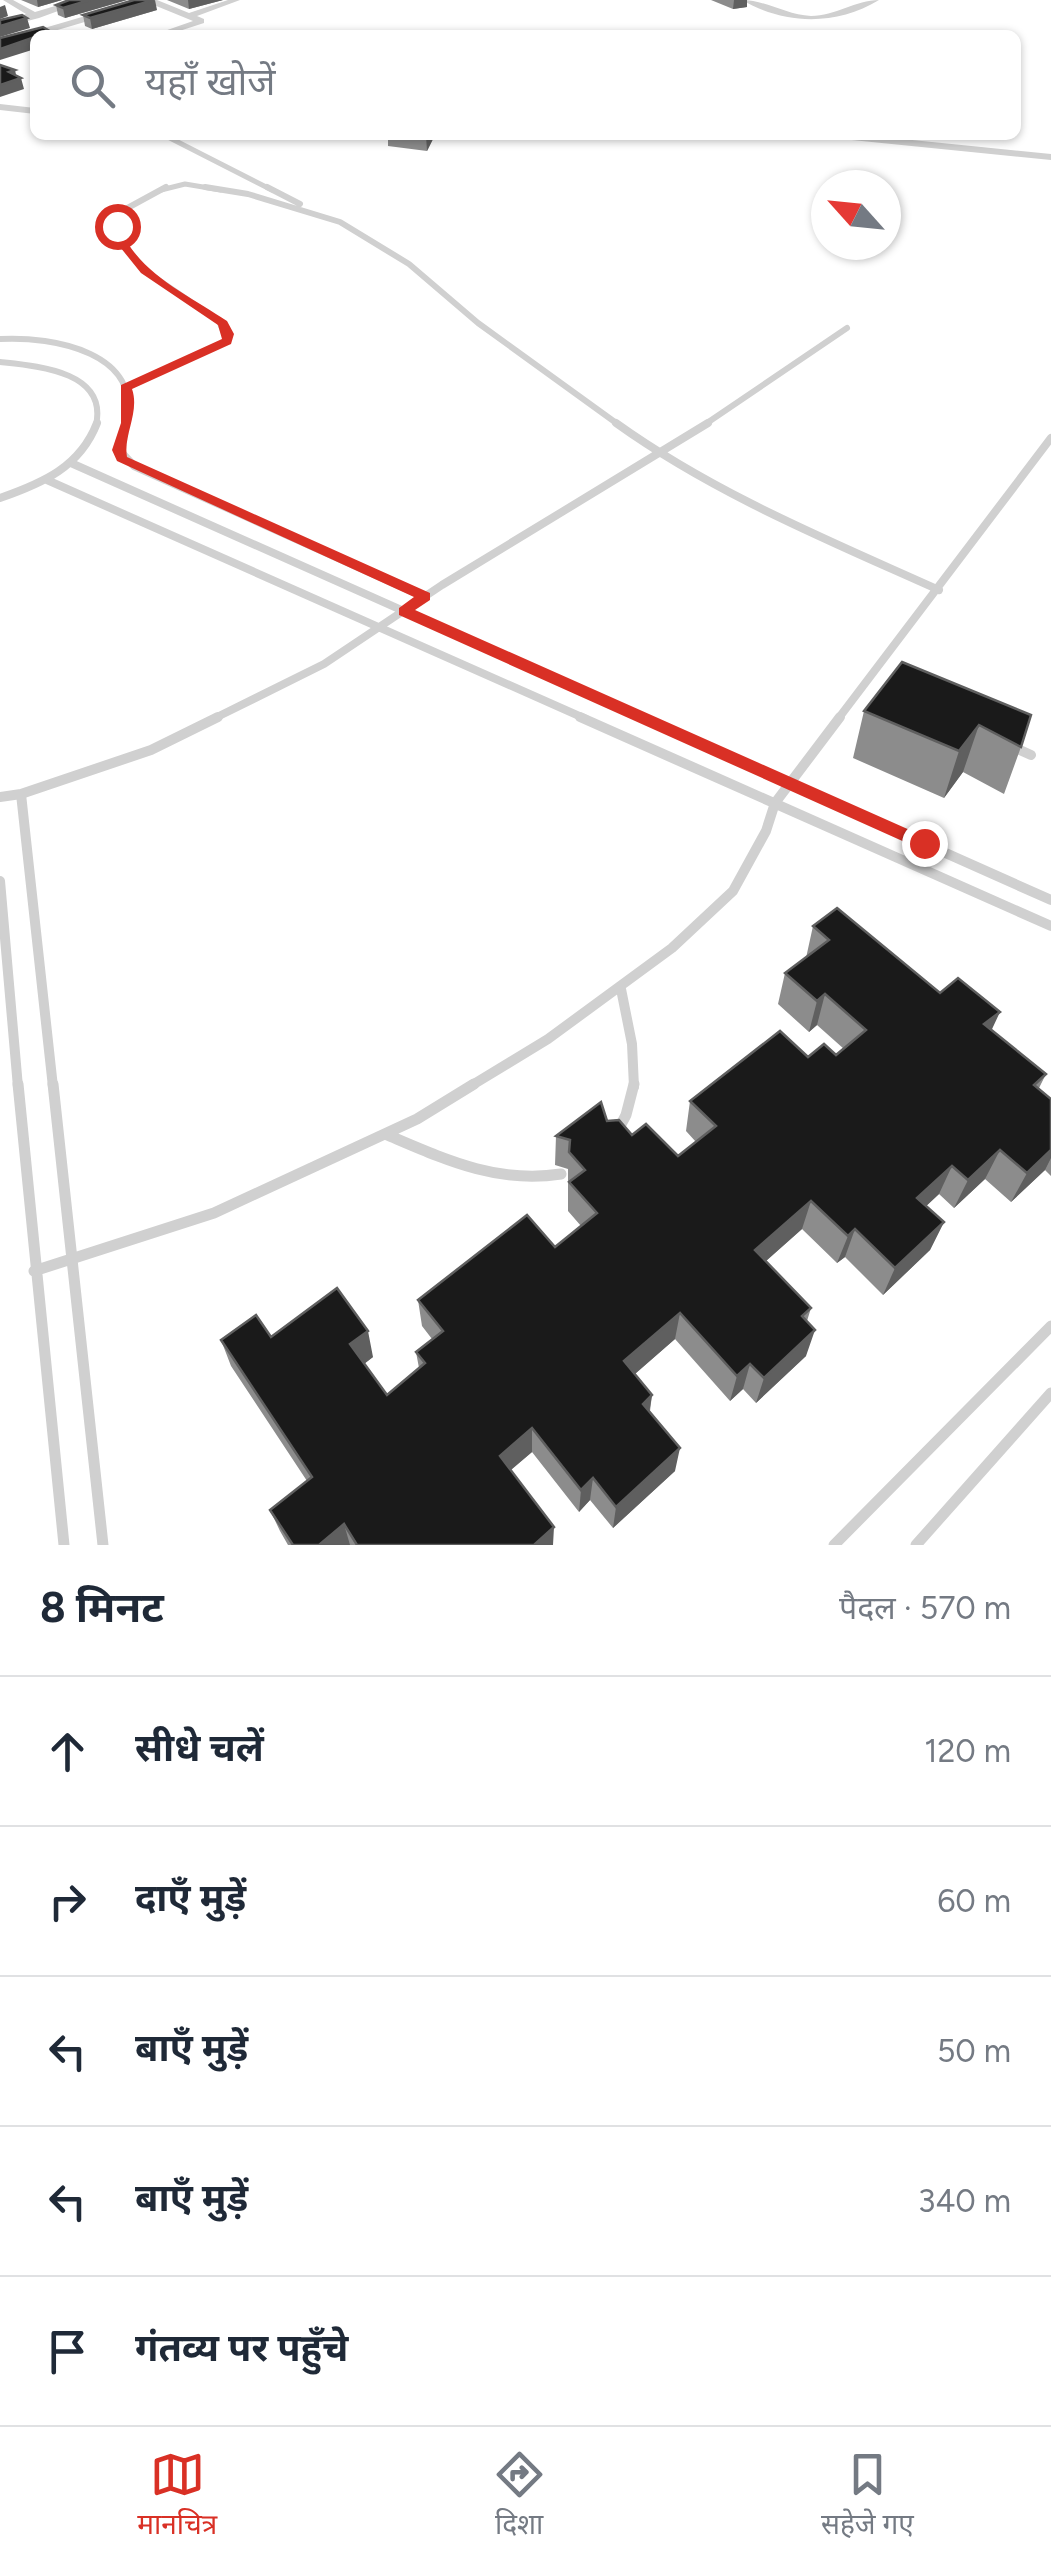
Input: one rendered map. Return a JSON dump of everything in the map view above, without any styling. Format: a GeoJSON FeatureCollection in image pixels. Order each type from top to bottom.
{"type":"FeatureCollection","features":[{"type":"Feature","properties":{"kind":"street"},"geometry":{"type":"LineString","coordinates":[[7,0],[36,16]]}},
{"type":"Feature","properties":{"kind":"street"},"geometry":{"type":"LineString","coordinates":[[0,25],[84,0]]}},
{"type":"Feature","properties":{"kind":"street"},"geometry":{"type":"LineString","coordinates":[[47,30],[149,0],[202,22],[175,30]]}},
{"type":"Feature","properties":{"kind":"street"},"geometry":{"type":"LineString","coordinates":[[189,16],[236,0]]}},
{"type":"Feature","properties":{"kind":"street"},"geometry":{"type":"LineString","coordinates":[[746,0],[799,18],[825,20],[875,0]]}},
{"type":"Feature","properties":{"kind":"street"},"geometry":{"type":"LineString","coordinates":[[767,8],[792,0]]}},
{"type":"Feature","properties":{"kind":"street"},"geometry":{"type":"LineString","coordinates":[[0,44],[30,35]]}},
{"type":"Feature","properties":{"kind":"street"},"geometry":{"type":"LineString","coordinates":[[0,107],[30,110]]}},
{"type":"Feature","properties":{"kind":"street"},"geometry":{"type":"LineString","coordinates":[[880,140],[1051,158]]}},
{"type":"Feature","properties":{"kind":"lane"},"geometry":{"type":"LineString","coordinates":[[174,140],[312,212]]}},
{"type":"Feature","properties":{"kind":"lane"},"geometry":{"type":"LineString","coordinates":[[126,388],[227,341],[228,334],[223,324],[145,271],[117,237],[122,211],[170,185],[248,194],[340,222],[409,264],[478,323],[662,454],[761,510],[939,590]]}},
{"type":"Feature","properties":{"kind":"lane"},"geometry":{"type":"LineString","coordinates":[[0,797],[21,794],[151,750],[324,664],[425,597],[662,454],[847,328]]}},
{"type":"Feature","properties":{"kind":"lane"},"geometry":{"type":"LineString","coordinates":[[0,339],[18,337],[69,344],[122,378],[129,396],[119,450],[122,459],[425,597]]}},
{"type":"Feature","properties":{"kind":"lane"},"geometry":{"type":"LineString","coordinates":[[0,362],[54,368],[80,380],[96,398],[100,418],[93,439],[71,463],[46,480],[0,498]]}},
{"type":"Feature","properties":{"kind":"lane"},"geometry":{"type":"LineString","coordinates":[[34,1272],[214,1213],[385,1134],[548,1039],[672,948],[733,891],[766,831],[775,803],[1051,438]]}},
{"type":"Feature","properties":{"kind":"lane"},"geometry":{"type":"LineString","coordinates":[[71,463],[1051,900]]}},
{"type":"Feature","properties":{"kind":"lane"},"geometry":{"type":"LineString","coordinates":[[46,480],[1051,926]]}},
{"type":"Feature","properties":{"kind":"lane"},"geometry":{"type":"LineString","coordinates":[[870,680],[888,688]]}},
{"type":"Feature","properties":{"kind":"lane"},"geometry":{"type":"LineString","coordinates":[[995,738],[1031,755]]}},
{"type":"Feature","properties":{"kind":"lane"},"geometry":{"type":"LineString","coordinates":[[21,794],[103,1545]]}},
{"type":"Feature","properties":{"kind":"lane"},"geometry":{"type":"LineString","coordinates":[[909,862],[924,843]]}},
{"type":"Feature","properties":{"kind":"lane"},"geometry":{"type":"LineString","coordinates":[[0,881],[34,1272],[64,1545]]}},
{"type":"Feature","properties":{"kind":"lane"},"geometry":{"type":"LineString","coordinates":[[610,1143],[629,1116],[637,1066],[621,989]]}},
{"type":"Feature","properties":{"kind":"lane"},"geometry":{"type":"LineString","coordinates":[[385,1134],[483,1174],[531,1181],[561,1174]]}},
{"type":"Feature","properties":{"kind":"lane"},"geometry":{"type":"LineString","coordinates":[[834,1545],[1051,1326]]}},
{"type":"Feature","properties":{"kind":"lane"},"geometry":{"type":"LineString","coordinates":[[916,1545],[1051,1393]]}},
{"type":"Feature","properties":{"kind":"building"},"geometry":{"type":"Polygon","coordinates":[[[69,0],[90,0],[63,8],[56,5],[69,0]]]}},
{"type":"Feature","properties":{"kind":"building"},"geometry":{"type":"Polygon","coordinates":[[[134,0],[154,0],[90,18],[83,15],[134,0]]]}},
{"type":"Feature","properties":{"kind":"building"},"geometry":{"type":"Polygon","coordinates":[[[22,15],[27,18],[0,26],[0,20],[22,15]]]}},
{"type":"Feature","properties":{"kind":"building"},"geometry":{"type":"Polygon","coordinates":[[[30,30],[30,39],[0,49],[0,38],[30,30]]]}},
{"type":"Feature","properties":{"kind":"building"},"geometry":{"type":"Polygon","coordinates":[[[0,65],[15,70],[9,72],[21,78],[0,85],[0,65]]]}},
{"type":"Feature","properties":{"kind":"building"},"geometry":{"type":"Polygon","coordinates":[[[902,662],[1031,715],[1021,747],[979,725],[959,751],[864,711],[902,662]]]}},
{"type":"Feature","properties":{"kind":"building"},"geometry":{"type":"Polygon","coordinates":[[[837,908],[940,993],[958,978],[1000,1012],[984,1024],[1046,1074],[1034,1085],[1051,1099],[1051,1150],[1027,1173],[1000,1150],[968,1180],[952,1166],[917,1198],[944,1222],[895,1268],[855,1229],[848,1236],[811,1201],[755,1250],[811,1308],[802,1316],[815,1330],[764,1378],[750,1364],[737,1376],[680,1313],[624,1361],[652,1395],[643,1404],[680,1448],[616,1507],[593,1478],[581,1490],[532,1428],[500,1456],[554,1527],[534,1545],[357,1545],[344,1524],[319,1545],[293,1545],[270,1510],[312,1477],[221,1340],[256,1315],[271,1337],[337,1288],[368,1331],[350,1344],[387,1395],[425,1363],[416,1352],[443,1331],[418,1300],[527,1215],[555,1247],[597,1213],[569,1182],[585,1170],[569,1152],[570,1140],[556,1136],[601,1102],[607,1121],[619,1120],[632,1135],[646,1124],[678,1156],[716,1126],[690,1101],[780,1031],[808,1057],[824,1044],[836,1055],[866,1030],[825,994],[817,1001],[785,973],[829,940],[813,926],[837,908]]]}},
{"type":"Feature","properties":{"kind":"route"},"geometry":{"type":"LineString","coordinates":[[117,226],[117,237],[145,271],[223,324],[228,334],[227,341],[207,352],[126,388],[127,423],[119,450],[122,459],[425,597],[404,611],[924,843]]}}]}
